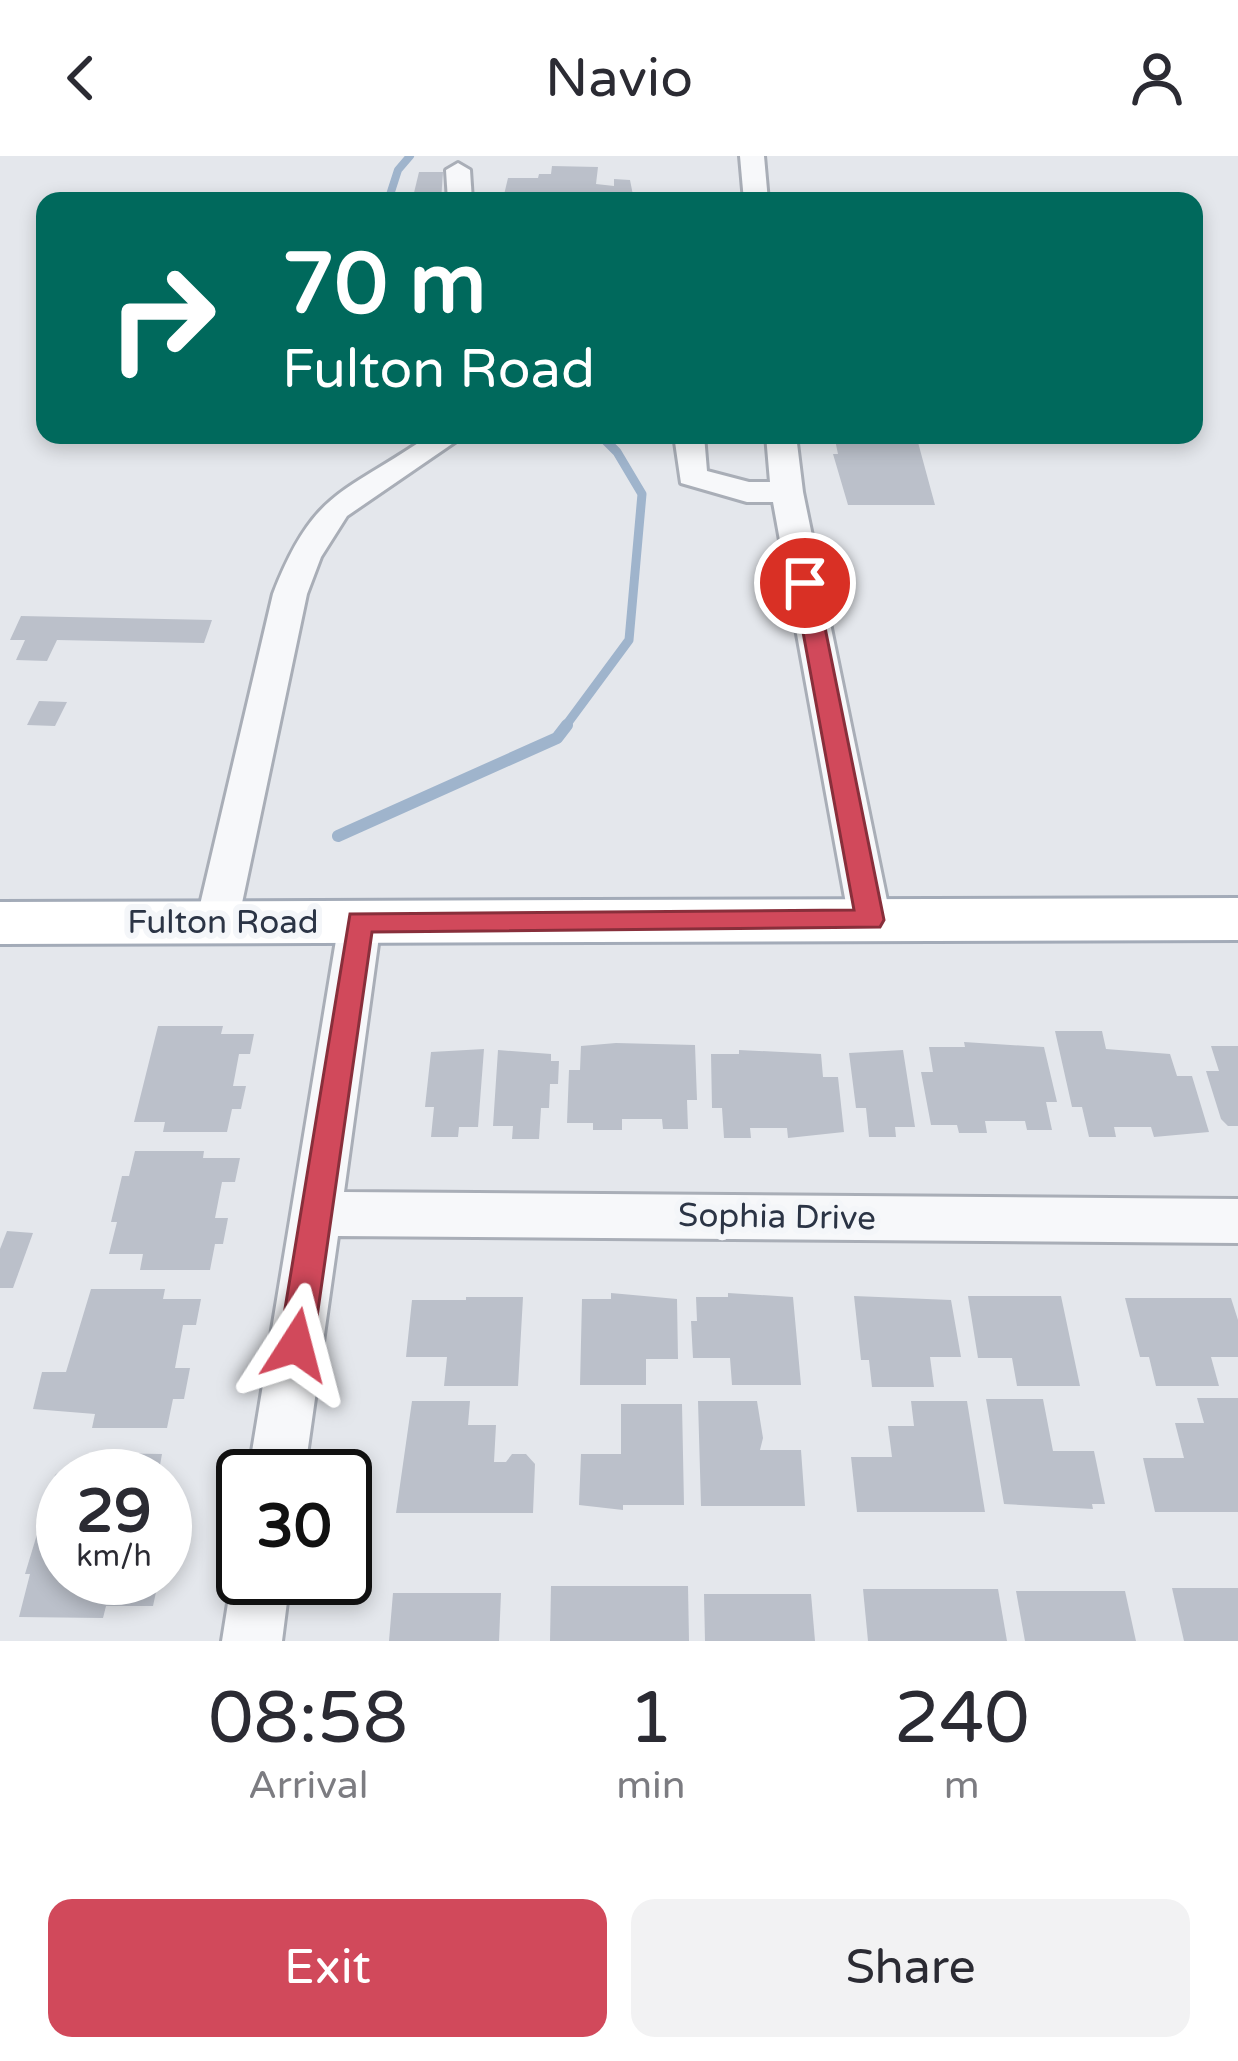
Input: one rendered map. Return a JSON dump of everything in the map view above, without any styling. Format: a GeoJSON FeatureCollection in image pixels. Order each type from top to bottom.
{"type":"FeatureCollection","features":[{"type":"Feature","properties":{"kind":"main road","name":"Fulton Road"},"geometry":{"type":"LineString","coordinates":[[0,923],[1238,920]]}},
{"type":"Feature","properties":{"kind":"street"},"geometry":{"type":"LineString","coordinates":[[752,156],[755,192]]}},
{"type":"Feature","properties":{"kind":"street"},"geometry":{"type":"LineString","coordinates":[[458,170],[459,192]]}},
{"type":"Feature","properties":{"kind":"street"},"geometry":{"type":"LineString","coordinates":[[217,922],[290,593],[305,549],[327,516],[354,492],[434,444]]}},
{"type":"Feature","properties":{"kind":"street"},"geometry":{"type":"LineString","coordinates":[[690,444],[692,476],[747,492],[787,492]]}},
{"type":"Feature","properties":{"kind":"street"},"geometry":{"type":"LineString","coordinates":[[782,444],[787,492],[870,920]]}},
{"type":"Feature","properties":{"kind":"street"},"geometry":{"type":"LineString","coordinates":[[281,1449],[360,922]]}},
{"type":"Feature","properties":{"kind":"street","name":"Sophia Drive"},"geometry":{"type":"LineString","coordinates":[[316,1214],[1238,1222]]}},
{"type":"Feature","properties":{"kind":"street"},"geometry":{"type":"LineString","coordinates":[[252,1641],[257,1605]]}},
{"type":"Feature","properties":{"kind":"building"},"geometry":{"type":"Polygon","coordinates":[[[552,166],[598,167],[596,184],[614,186],[614,179],[630,180],[632,192],[505,192],[508,178],[551,174],[552,166]]]}},
{"type":"Feature","properties":{"kind":"building"},"geometry":{"type":"Polygon","coordinates":[[[419,172],[443,172],[442,192],[414,192],[419,172]]]}},
{"type":"Feature","properties":{"kind":"building"},"geometry":{"type":"Polygon","coordinates":[[[836,444],[918,444],[935,505],[848,505],[833,454],[838,454],[836,444]]]}},
{"type":"Feature","properties":{"kind":"building"},"geometry":{"type":"Polygon","coordinates":[[[21,616],[212,620],[204,643],[57,640],[47,661],[16,660],[25,640],[10,640],[21,616]]]}},
{"type":"Feature","properties":{"kind":"building"},"geometry":{"type":"Polygon","coordinates":[[[39,701],[67,702],[55,726],[27,725],[39,701]]]}},
{"type":"Feature","properties":{"kind":"building"},"geometry":{"type":"Polygon","coordinates":[[[158,1026],[223,1026],[221,1034],[254,1034],[250,1054],[239,1054],[233,1086],[246,1086],[241,1109],[232,1109],[227,1132],[163,1132],[165,1122],[134,1122],[158,1026]]]}},
{"type":"Feature","properties":{"kind":"building"},"geometry":{"type":"Polygon","coordinates":[[[1055,1031],[1102,1031],[1106,1049],[1170,1054],[1177,1076],[1192,1076],[1209,1132],[1154,1137],[1151,1127],[1114,1127],[1116,1137],[1089,1137],[1082,1107],[1072,1107],[1055,1031]]]}},
{"type":"Feature","properties":{"kind":"building"},"geometry":{"type":"Polygon","coordinates":[[[964,1042],[1044,1047],[1057,1102],[1046,1102],[1052,1130],[1027,1130],[1025,1121],[985,1121],[987,1133],[959,1133],[957,1125],[931,1125],[921,1072],[933,1072],[929,1047],[965,1047],[964,1042]]]}},
{"type":"Feature","properties":{"kind":"building"},"geometry":{"type":"Polygon","coordinates":[[[695,1045],[697,1100],[687,1100],[688,1129],[663,1129],[662,1119],[622,1119],[622,1130],[593,1130],[593,1123],[567,1123],[569,1070],[580,1070],[581,1046],[695,1045]]]}},
{"type":"Feature","properties":{"kind":"building"},"geometry":{"type":"Polygon","coordinates":[[[1211,1046],[1238,1046],[1238,1126],[1228,1126],[1221,1119],[1206,1071],[1219,1071],[1211,1046]]]}},
{"type":"Feature","properties":{"kind":"building"},"geometry":{"type":"Polygon","coordinates":[[[484,1049],[478,1127],[459,1127],[458,1137],[431,1137],[434,1107],[425,1107],[431,1052],[484,1049]]]}},
{"type":"Feature","properties":{"kind":"building"},"geometry":{"type":"Polygon","coordinates":[[[498,1050],[551,1054],[551,1061],[559,1061],[558,1084],[550,1084],[549,1108],[541,1108],[539,1139],[512,1139],[513,1126],[493,1126],[498,1050]]]}},
{"type":"Feature","properties":{"kind":"building"},"geometry":{"type":"Polygon","coordinates":[[[739,1050],[821,1054],[823,1077],[838,1077],[844,1132],[788,1138],[787,1128],[750,1128],[751,1138],[724,1138],[722,1108],[712,1108],[711,1054],[739,1054],[739,1050]]]}},
{"type":"Feature","properties":{"kind":"building"},"geometry":{"type":"Polygon","coordinates":[[[903,1050],[915,1127],[895,1127],[896,1137],[869,1137],[866,1108],[856,1108],[849,1053],[903,1050]]]}},
{"type":"Feature","properties":{"kind":"building"},"geometry":{"type":"Polygon","coordinates":[[[135,1151],[204,1151],[203,1158],[240,1158],[235,1182],[222,1182],[215,1218],[228,1218],[223,1244],[215,1244],[210,1270],[140,1270],[143,1254],[109,1254],[122,1176],[129,1176],[135,1151]]]}},
{"type":"Feature","properties":{"kind":"building"},"geometry":{"type":"Polygon","coordinates":[[[7,1231],[33,1233],[13,1288],[0,1288],[0,1249],[7,1231]]]}},
{"type":"Feature","properties":{"kind":"building"},"geometry":{"type":"Polygon","coordinates":[[[91,1289],[165,1289],[163,1299],[201,1299],[196,1325],[183,1325],[175,1368],[190,1368],[184,1399],[173,1399],[167,1428],[92,1428],[95,1414],[33,1409],[42,1372],[66,1372],[91,1289]]]}},
{"type":"Feature","properties":{"kind":"building"},"geometry":{"type":"Polygon","coordinates":[[[611,1293],[677,1299],[678,1359],[646,1359],[646,1385],[580,1385],[582,1299],[611,1299],[611,1293]]]}},
{"type":"Feature","properties":{"kind":"building"},"geometry":{"type":"Polygon","coordinates":[[[728,1293],[793,1297],[801,1385],[732,1385],[730,1358],[693,1358],[691,1321],[697,1321],[696,1297],[728,1297],[728,1293]]]}},
{"type":"Feature","properties":{"kind":"building"},"geometry":{"type":"Polygon","coordinates":[[[854,1296],[951,1300],[961,1357],[930,1357],[934,1387],[872,1387],[869,1360],[861,1360],[854,1296]]]}},
{"type":"Feature","properties":{"kind":"building"},"geometry":{"type":"Polygon","coordinates":[[[968,1296],[1061,1296],[1080,1386],[1017,1386],[1012,1358],[978,1358],[968,1296]]]}},
{"type":"Feature","properties":{"kind":"building"},"geometry":{"type":"Polygon","coordinates":[[[523,1297],[518,1386],[444,1386],[447,1357],[406,1357],[412,1300],[523,1297]]]}},
{"type":"Feature","properties":{"kind":"building"},"geometry":{"type":"Polygon","coordinates":[[[1125,1298],[1231,1298],[1238,1320],[1238,1357],[1211,1357],[1219,1386],[1156,1386],[1149,1357],[1140,1357],[1125,1298]]]}},
{"type":"Feature","properties":{"kind":"building"},"geometry":{"type":"Polygon","coordinates":[[[1197,1398],[1238,1398],[1238,1512],[1155,1512],[1143,1458],[1184,1458],[1175,1423],[1204,1423],[1197,1398]]]}},
{"type":"Feature","properties":{"kind":"building"},"geometry":{"type":"Polygon","coordinates":[[[986,1399],[1043,1399],[1053,1451],[1094,1451],[1105,1504],[1092,1504],[1093,1509],[1004,1504],[986,1399]]]}},
{"type":"Feature","properties":{"kind":"building"},"geometry":{"type":"Polygon","coordinates":[[[412,1401],[470,1401],[468,1425],[496,1425],[494,1462],[526,1454],[535,1464],[533,1513],[396,1513],[412,1401]]]}},
{"type":"Feature","properties":{"kind":"building"},"geometry":{"type":"Polygon","coordinates":[[[698,1401],[757,1401],[763,1438],[760,1450],[801,1450],[805,1506],[701,1506],[698,1401]]]}},
{"type":"Feature","properties":{"kind":"building"},"geometry":{"type":"Polygon","coordinates":[[[911,1401],[967,1401],[985,1512],[857,1512],[851,1457],[892,1457],[888,1426],[914,1426],[911,1401]]]}},
{"type":"Feature","properties":{"kind":"building"},"geometry":{"type":"Polygon","coordinates":[[[621,1404],[682,1404],[684,1505],[623,1505],[623,1510],[579,1505],[581,1454],[621,1454],[621,1404]]]}},
{"type":"Feature","properties":{"kind":"building"},"geometry":{"type":"Polygon","coordinates":[[[36,1538],[36,1605],[153,1606],[106,1606],[103,1618],[19,1617],[30,1574],[25,1574],[36,1538]]]}},
{"type":"Feature","properties":{"kind":"building"},"geometry":{"type":"Polygon","coordinates":[[[551,1586],[688,1586],[689,1641],[550,1641],[551,1586]]]}},
{"type":"Feature","properties":{"kind":"building"},"geometry":{"type":"Polygon","coordinates":[[[1172,1588],[1238,1588],[1238,1641],[1184,1641],[1172,1588]]]}},
{"type":"Feature","properties":{"kind":"building"},"geometry":{"type":"Polygon","coordinates":[[[863,1589],[998,1589],[1007,1641],[868,1641],[863,1589]]]}},
{"type":"Feature","properties":{"kind":"building"},"geometry":{"type":"Polygon","coordinates":[[[1016,1591],[1125,1591],[1136,1641],[1025,1641],[1016,1591]]]}},
{"type":"Feature","properties":{"kind":"building"},"geometry":{"type":"Polygon","coordinates":[[[393,1593],[501,1593],[499,1641],[389,1641],[393,1593]]]}},
{"type":"Feature","properties":{"kind":"building"},"geometry":{"type":"Polygon","coordinates":[[[704,1594],[811,1594],[815,1641],[705,1641],[704,1594]]]}},
{"type":"Feature","properties":{"kind":"waterway"},"geometry":{"type":"LineString","coordinates":[[391,192],[398,170],[410,156]]}},
{"type":"Feature","properties":{"kind":"waterway"},"geometry":{"type":"LineString","coordinates":[[564,728],[629,640],[642,494],[609,444]]}},
{"type":"Feature","properties":{"kind":"waterway"},"geometry":{"type":"LineString","coordinates":[[338,836],[557,738],[567,725]]}},
{"type":"Feature","properties":{"kind":"route"},"geometry":{"type":"LineString","coordinates":[[296,1345],[360,922],[870,920],[805,583]]}}]}
